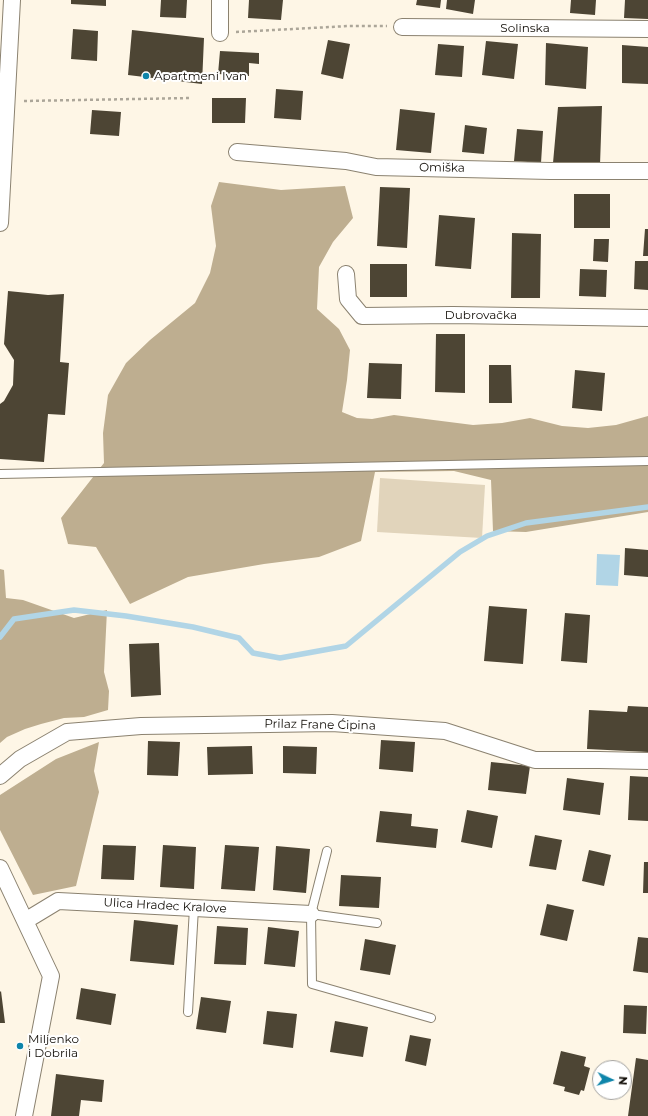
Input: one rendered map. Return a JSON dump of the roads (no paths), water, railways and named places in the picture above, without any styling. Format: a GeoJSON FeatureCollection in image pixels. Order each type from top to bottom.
{"type":"FeatureCollection","features":[{"type":"Feature","properties":{"kind":"street"},"geometry":{"type":"LineString","coordinates":[[0,223],[12,0]]}},
{"type":"Feature","properties":{"kind":"street"},"geometry":{"type":"LineString","coordinates":[[220,0],[220,33]]}},
{"type":"Feature","properties":{"kind":"street","name":"Solinska"},"geometry":{"type":"LineString","coordinates":[[402,26],[648,29]]}},
{"type":"Feature","properties":{"kind":"street","name":"Omiška"},"geometry":{"type":"LineString","coordinates":[[237,152],[346,161],[376,167],[550,171],[648,171]]}},
{"type":"Feature","properties":{"kind":"street","name":"Dubrovačka"},"geometry":{"type":"LineString","coordinates":[[346,274],[348,299],[362,316],[453,315],[648,318]]}},
{"type":"Feature","properties":{"kind":"street","name":"Prilaz Frane Ćipina"},"geometry":{"type":"LineString","coordinates":[[0,776],[20,759],[67,732],[141,726],[332,723],[445,731],[535,760],[648,761]]}},
{"type":"Feature","properties":{"kind":"street"},"geometry":{"type":"LineString","coordinates":[[0,868],[51,976],[24,1116]]}},
{"type":"Feature","properties":{"kind":"street","name":"Ulica Hradec Kralove"},"geometry":{"type":"LineString","coordinates":[[25,921],[58,901],[311,914]]}},
{"type":"Feature","properties":{"kind":"lane"},"geometry":{"type":"LineString","coordinates":[[0,474],[648,461]]}},
{"type":"Feature","properties":{"kind":"lane"},"geometry":{"type":"LineString","coordinates":[[327,851],[311,914],[312,984],[431,1018]]}},
{"type":"Feature","properties":{"kind":"lane"},"geometry":{"type":"LineString","coordinates":[[188,1012],[194,908]]}},
{"type":"Feature","properties":{"kind":"lane"},"geometry":{"type":"LineString","coordinates":[[311,914],[377,923]]}},
{"type":"Feature","properties":{"kind":"water"},"geometry":{"type":"Polygon","coordinates":[[[597,554],[620,555],[618,586],[596,585],[597,554]]]}},
{"type":"Feature","properties":{"kind":"waterway"},"geometry":{"type":"LineString","coordinates":[[0,637],[14,619],[74,610],[126,616],[193,627],[239,638],[253,653],[280,658],[346,646],[460,552],[487,536],[526,523],[648,507]]}},
{"type":"Feature","properties":{"kind":"place","name":"Apartmeni Ivan"},"geometry":{"type":"Point","coordinates":[146,76]}},
{"type":"Feature","properties":{"kind":"place","name":"Miljenko i Dobrila"},"geometry":{"type":"Point","coordinates":[20,1046]}}]}
